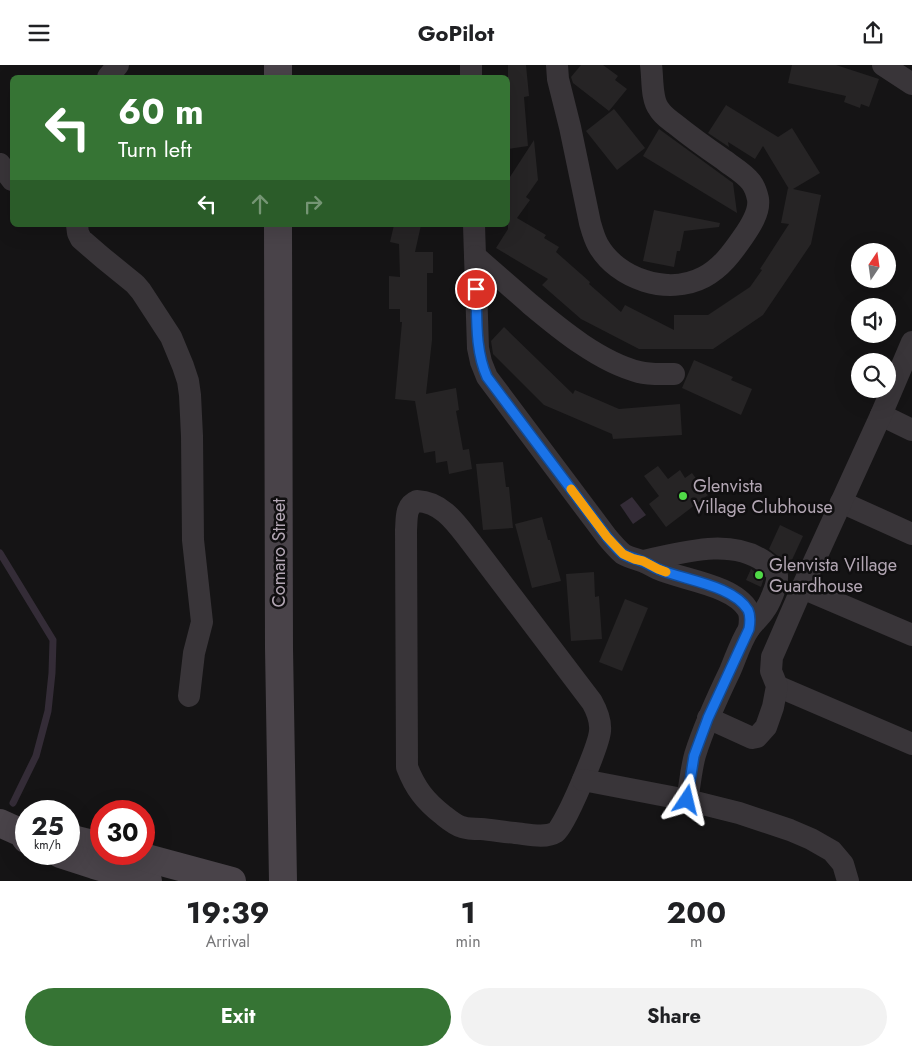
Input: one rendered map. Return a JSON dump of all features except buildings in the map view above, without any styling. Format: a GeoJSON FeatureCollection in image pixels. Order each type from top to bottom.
{"type":"FeatureCollection","features":[{"type":"Feature","properties":{"kind":"street"},"geometry":{"type":"LineString","coordinates":[[110,75],[118,65]]}},
{"type":"Feature","properties":{"kind":"street"},"geometry":{"type":"LineString","coordinates":[[557,65],[558,79],[590,223],[598,245],[617,266],[635,278],[645,282],[674,285],[702,278],[729,257],[747,232],[756,214],[759,201],[751,182],[742,173],[683,130],[658,108],[654,97],[650,65]]}},
{"type":"Feature","properties":{"kind":"street"},"geometry":{"type":"LineString","coordinates":[[883,65],[912,84]]}},
{"type":"Feature","properties":{"kind":"street"},"geometry":{"type":"LineString","coordinates":[[0,164],[10,176]]}},
{"type":"Feature","properties":{"kind":"street"},"geometry":{"type":"LineString","coordinates":[[76,227],[81,239],[141,291],[171,337],[188,381],[192,436],[193,540],[202,622],[194,653],[189,696]]}},
{"type":"Feature","properties":{"kind":"street","name":"Comaro Street"},"geometry":{"type":"LineString","coordinates":[[278,227],[279,638],[283,881]]}},
{"type":"Feature","properties":{"kind":"street"},"geometry":{"type":"LineString","coordinates":[[474,227],[478,348],[487,377],[607,537],[623,554],[735,597],[744,605],[749,613],[749,629]]}},
{"type":"Feature","properties":{"kind":"street"},"geometry":{"type":"LineString","coordinates":[[475,256],[562,331],[596,353],[626,368],[641,373],[674,374]]}},
{"type":"Feature","properties":{"kind":"street"},"geometry":{"type":"LineString","coordinates":[[912,342],[772,657],[771,671],[772,678],[777,686],[912,744]]}},
{"type":"Feature","properties":{"kind":"street"},"geometry":{"type":"LineString","coordinates":[[881,415],[912,429]]}},
{"type":"Feature","properties":{"kind":"street"},"geometry":{"type":"LineString","coordinates":[[421,501],[433,505],[452,518],[592,702],[600,720],[600,731],[583,780],[559,830],[555,833],[540,836],[460,827],[434,808],[420,794],[412,780],[408,767],[406,530],[408,509],[414,502],[421,501]]}},
{"type":"Feature","properties":{"kind":"street"},"geometry":{"type":"LineString","coordinates":[[841,502],[912,534]]}},
{"type":"Feature","properties":{"kind":"street"},"geometry":{"type":"LineString","coordinates":[[643,561],[678,553],[715,549],[735,550],[764,561],[776,572],[777,581],[770,600],[765,610],[749,629],[708,718],[694,756],[687,800]]}},
{"type":"Feature","properties":{"kind":"street"},"geometry":{"type":"LineString","coordinates":[[802,588],[912,635]]}},
{"type":"Feature","properties":{"kind":"street"},"geometry":{"type":"LineString","coordinates":[[708,718],[747,737],[757,737],[766,727],[773,707],[777,686]]}},
{"type":"Feature","properties":{"kind":"street"},"geometry":{"type":"LineString","coordinates":[[583,780],[687,800],[739,813],[790,830],[825,846],[837,856],[843,865],[848,881]]}},
{"type":"Feature","properties":{"kind":"street"},"geometry":{"type":"LineString","coordinates":[[80,860],[148,881]]}},
{"type":"Feature","properties":{"kind":"street"},"geometry":{"type":"LineString","coordinates":[[155,860],[232,881]]}},
{"type":"Feature","properties":{"kind":"shaded area"},"geometry":{"type":"Polygon","coordinates":[[[632,497],[646,515],[633,524],[620,505],[632,497]]]}},
{"type":"Feature","properties":{"kind":"waterway"},"geometry":{"type":"LineString","coordinates":[[0,553],[53,640],[48,711],[36,756],[13,803]]}},
{"type":"Feature","properties":{"kind":"slow traffic"},"geometry":{"type":"LineString","coordinates":[[571,489],[607,537],[623,554],[666,572]]}},
{"type":"Feature","properties":{"kind":"place","name":"Glenvista Village Clubhouse"},"geometry":{"type":"Point","coordinates":[683,496]}},
{"type":"Feature","properties":{"kind":"place","name":"Glenvista Village Guardhouse"},"geometry":{"type":"Point","coordinates":[759,575]}},
{"type":"Feature","properties":{"kind":"route"},"geometry":{"type":"LineString","coordinates":[[476,289],[478,348],[487,377],[607,537],[623,554],[658,569],[726,592],[735,597],[748,609],[750,617],[749,629],[708,718],[694,756],[687,800]]}}]}
